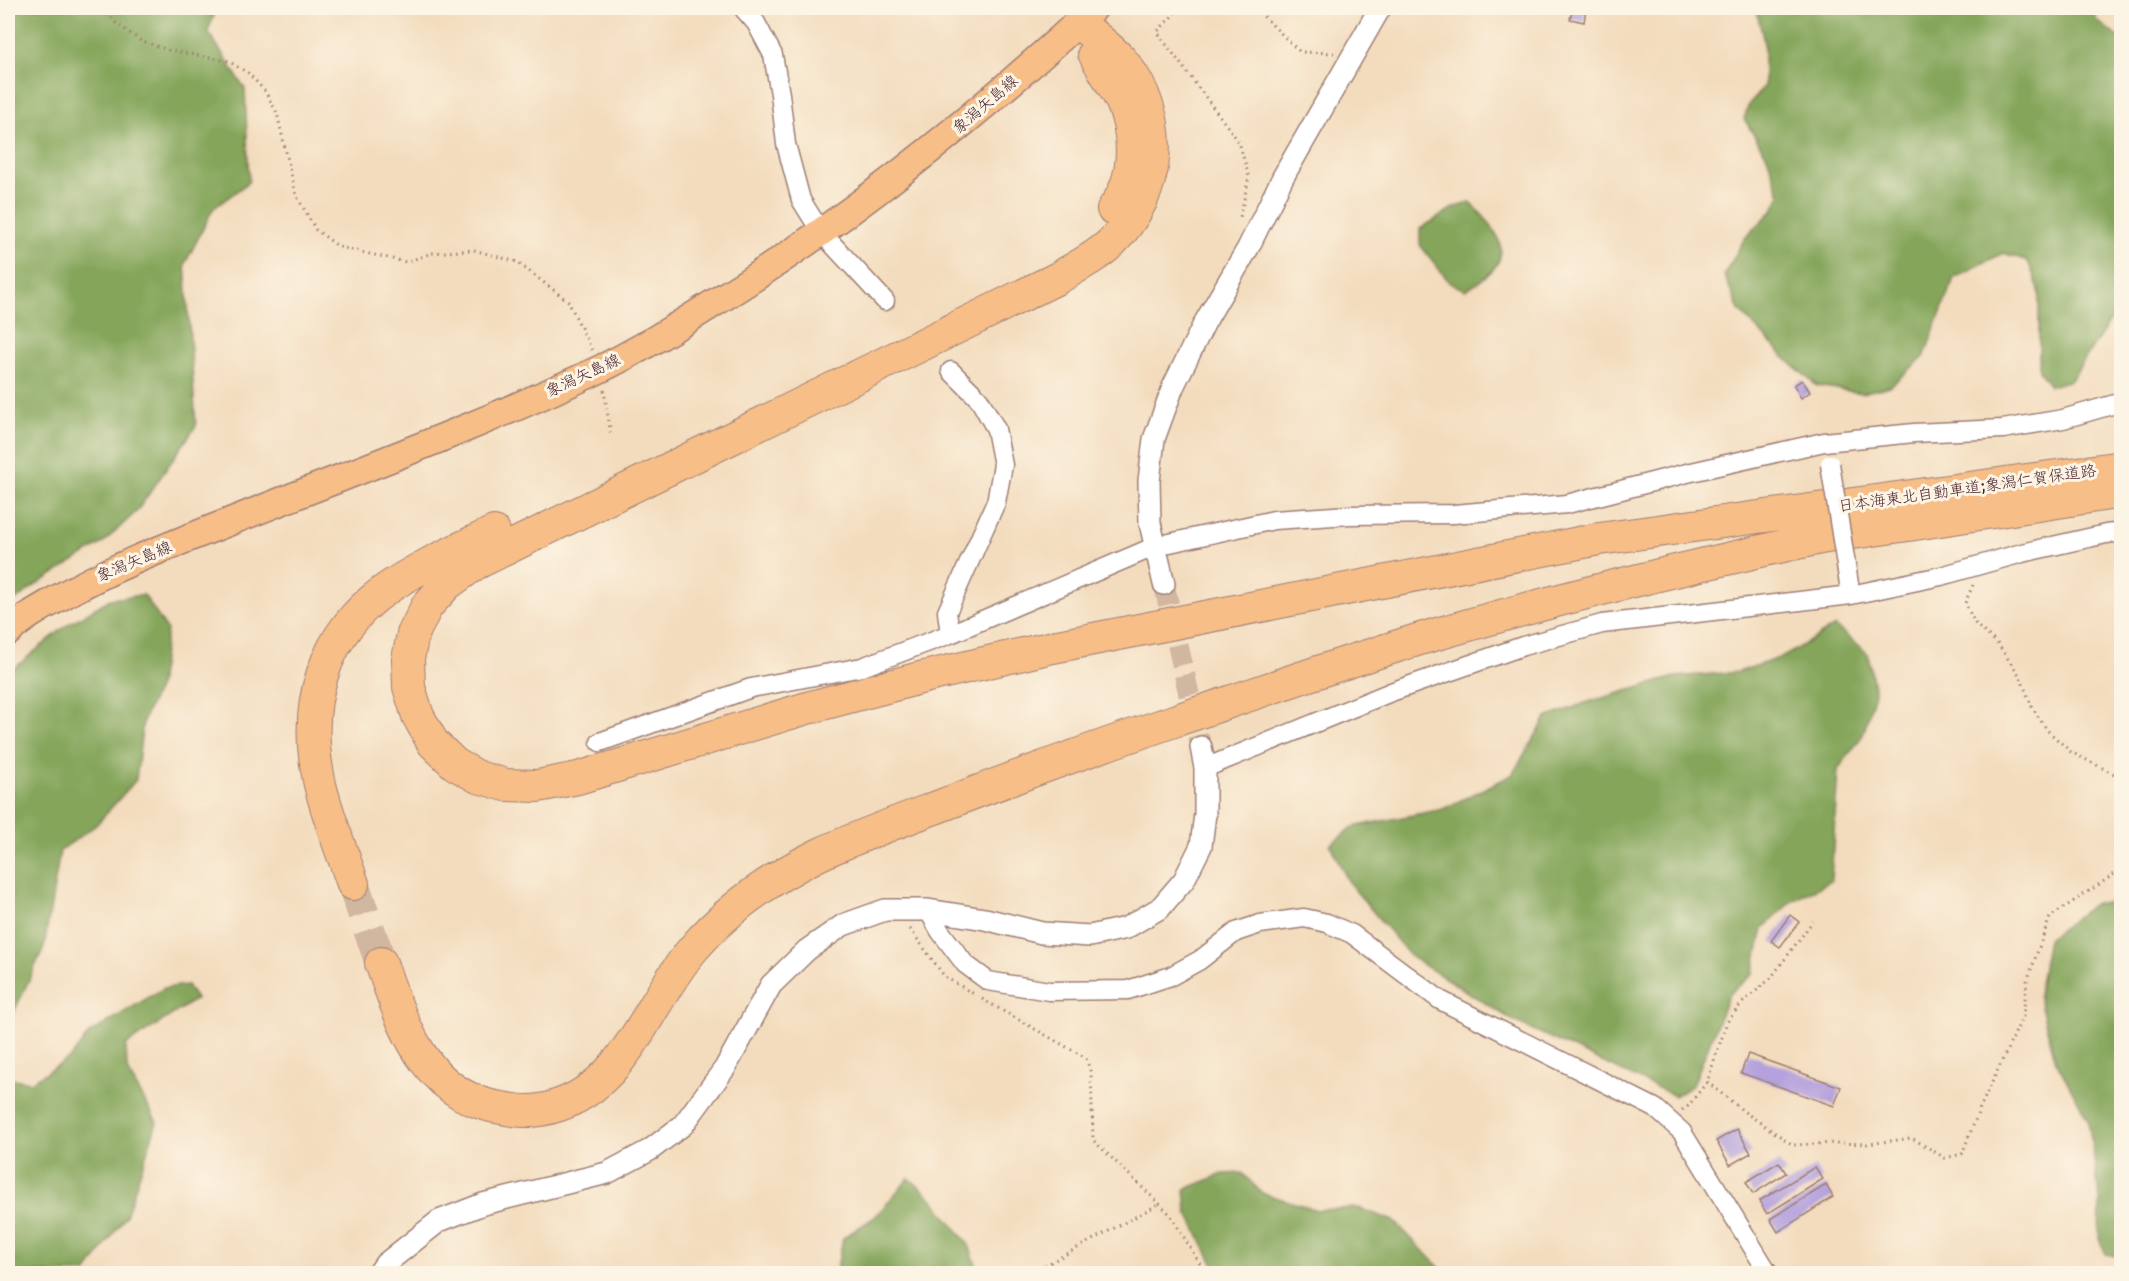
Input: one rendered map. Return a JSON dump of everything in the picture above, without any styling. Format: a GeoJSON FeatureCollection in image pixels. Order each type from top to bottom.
{"type":"FeatureCollection","features":[{"type":"Feature","properties":{"kind":"highway"},"geometry":{"type":"LineString","coordinates":[[1086,15],[1140,88],[1150,113],[1155,140],[1153,168],[1145,194],[1130,220],[1111,243],[1058,278],[475,564],[446,585],[427,606],[413,634],[408,659],[409,687],[418,716],[433,743],[455,764],[478,777],[506,785],[538,786],[578,778],[807,708],[924,677],[1053,647],[1599,539],[1814,524]]}},
{"type":"Feature","properties":{"kind":"highway"},"geometry":{"type":"LineString","coordinates":[[353,884],[319,781],[313,744],[314,705],[323,669],[337,641],[358,613],[385,591],[414,572],[1050,258],[1076,244],[1100,225],[1116,205],[1128,180],[1132,153],[1130,127],[1121,100],[1104,74],[1086,15]]}},
{"type":"Feature","properties":{"kind":"highway","name":"日本海東北自動車道;象潟仁賀保道路"},"geometry":{"type":"LineString","coordinates":[[1814,524],[2121,467]]}},
{"type":"Feature","properties":{"kind":"highway","name":"日本海東北自動車道;象潟仁賀保道路"},"geometry":{"type":"LineString","coordinates":[[1814,524],[2121,492]]}},
{"type":"Feature","properties":{"kind":"highway"},"geometry":{"type":"LineString","coordinates":[[381,963],[401,1020],[416,1050],[434,1073],[457,1092],[481,1103],[510,1110],[539,1110],[568,1102],[592,1088],[615,1067],[633,1044],[668,984],[690,952],[718,922],[753,893],[787,871],[824,852],[1050,763],[1429,636],[1624,583],[1814,524]]}},
{"type":"Feature","properties":{"kind":"main road","name":"象潟矢島線"},"geometry":{"type":"LineString","coordinates":[[8,632],[19,621],[89,580],[464,429],[600,369],[673,329],[748,282],[821,232],[930,151],[1086,15]]}},
{"type":"Feature","properties":{"kind":"street"},"geometry":{"type":"LineString","coordinates":[[743,8],[756,23],[773,55],[786,144],[801,201],[821,232],[885,301]]}},
{"type":"Feature","properties":{"kind":"street"},"geometry":{"type":"LineString","coordinates":[[1164,584],[1150,523],[1149,481],[1154,439],[1173,387],[1205,322],[1248,248],[1283,177],[1380,8]]}},
{"type":"Feature","properties":{"kind":"street"},"geometry":{"type":"LineString","coordinates":[[950,634],[947,612],[996,502],[1003,465],[996,429],[979,399],[951,371]]}},
{"type":"Feature","properties":{"kind":"street"},"geometry":{"type":"LineString","coordinates":[[600,742],[751,688],[862,667],[950,634],[1156,546],[1274,520],[1349,515],[1454,514],[1567,504],[1687,472],[1824,442],[1914,433],[2003,429],[2063,418],[2121,402]]}},
{"type":"Feature","properties":{"kind":"street"},"geometry":{"type":"LineString","coordinates":[[1824,442],[1830,464],[1850,589]]}},
{"type":"Feature","properties":{"kind":"street"},"geometry":{"type":"LineString","coordinates":[[1204,768],[1391,692],[1523,646],[1602,624],[1941,576],[1998,560],[2121,532]]}},
{"type":"Feature","properties":{"kind":"street"},"geometry":{"type":"LineString","coordinates":[[378,1274],[385,1264],[439,1221],[483,1204],[607,1173],[650,1150],[683,1125],[725,1068],[771,985],[800,957],[843,925],[885,910],[928,910],[985,919],[1042,933],[1090,936],[1126,928],[1160,908],[1184,880],[1201,846],[1205,814],[1201,747]]}},
{"type":"Feature","properties":{"kind":"street"},"geometry":{"type":"LineString","coordinates":[[928,910],[940,931],[965,964],[988,981],[1049,991],[1128,990],[1171,976],[1200,960],[1236,932],[1260,924],[1304,918],[1328,923],[1352,934],[1440,1000],[1655,1108],[1682,1132],[1769,1274]]}},
{"type":"Feature","properties":{"kind":"path"},"geometry":{"type":"LineString","coordinates":[[104,8],[116,23],[141,41],[168,50],[228,61],[248,73],[265,91],[276,112],[296,195],[316,230],[339,247],[406,262],[432,253],[474,250],[517,262],[568,301],[600,369],[611,436]]}},
{"type":"Feature","properties":{"kind":"path"},"geometry":{"type":"LineString","coordinates":[[1180,8],[1157,32],[1239,142],[1249,177],[1240,219]]}},
{"type":"Feature","properties":{"kind":"path"},"geometry":{"type":"LineString","coordinates":[[1255,8],[1300,52],[1353,54]]}},
{"type":"Feature","properties":{"kind":"path"},"geometry":{"type":"LineString","coordinates":[[1998,560],[1975,582],[1965,603],[1976,625],[1997,643],[2020,676],[2032,707],[2047,730],[2071,752],[2121,778]]}},
{"type":"Feature","properties":{"kind":"path"},"geometry":{"type":"LineString","coordinates":[[1707,1082],[1746,1113],[1793,1145],[1868,1144],[1912,1137],[1945,1158],[1962,1154],[1980,1108],[2023,1016],[2027,981],[2050,917],[2121,869]]}},
{"type":"Feature","properties":{"kind":"path"},"geometry":{"type":"LineString","coordinates":[[898,910],[918,943],[945,977],[1086,1058],[1091,1073],[1093,1140],[1170,1214],[1206,1274]]}},
{"type":"Feature","properties":{"kind":"path"},"geometry":{"type":"LineString","coordinates":[[1667,1119],[1688,1106],[1707,1082],[1727,1022],[1742,1003],[1770,979],[1813,921]]}},
{"type":"Feature","properties":{"kind":"path"},"geometry":{"type":"LineString","coordinates":[[1029,1274],[1159,1204]]}},
{"type":"Feature","properties":{"kind":"green space"},"geometry":{"type":"Polygon","coordinates":[[[8,8],[217,8],[208,31],[245,89],[249,182],[213,209],[185,264],[196,426],[137,511],[103,543],[36,585],[8,606],[8,8]]]}},
{"type":"Feature","properties":{"kind":"green space"},"geometry":{"type":"Polygon","coordinates":[[[1756,8],[2096,8],[2096,20],[2121,39],[2121,284],[2116,312],[2071,380],[2050,386],[2039,371],[2039,290],[2028,261],[2003,253],[1954,278],[1924,357],[1890,386],[1862,393],[1817,386],[1786,359],[1739,310],[1724,275],[1745,238],[1773,210],[1780,195],[1767,156],[1744,119],[1749,104],[1764,87],[1764,42],[1756,8]]]}},
{"type":"Feature","properties":{"kind":"green space"},"geometry":{"type":"Polygon","coordinates":[[[1470,202],[1492,227],[1501,249],[1493,270],[1465,290],[1450,283],[1420,245],[1420,229],[1453,208],[1470,202]]]}},
{"type":"Feature","properties":{"kind":"green space"},"geometry":{"type":"Polygon","coordinates":[[[144,595],[167,630],[159,686],[143,721],[136,780],[96,825],[60,851],[44,947],[8,1025],[8,673],[67,625],[110,599],[144,595]]]}},
{"type":"Feature","properties":{"kind":"green space"},"geometry":{"type":"Polygon","coordinates":[[[1835,626],[1868,654],[1875,693],[1863,735],[1838,769],[1831,881],[1792,901],[1763,928],[1753,974],[1729,994],[1693,1085],[1675,1096],[1514,1021],[1411,957],[1350,884],[1330,845],[1353,827],[1443,809],[1512,775],[1546,718],[1585,703],[1675,677],[1738,672],[1785,656],[1835,626]]]}},
{"type":"Feature","properties":{"kind":"green space"},"geometry":{"type":"Polygon","coordinates":[[[2121,902],[2121,1257],[2106,1254],[2099,1239],[2100,1199],[2088,1120],[2055,1059],[2038,995],[2048,939],[2095,903],[2121,902]]]}},
{"type":"Feature","properties":{"kind":"green space"},"geometry":{"type":"Polygon","coordinates":[[[187,985],[196,999],[126,1045],[127,1070],[157,1122],[126,1216],[86,1273],[8,1273],[8,1078],[31,1082],[70,1058],[90,1033],[164,988],[187,985]]]}},
{"type":"Feature","properties":{"kind":"green space"},"geometry":{"type":"Polygon","coordinates":[[[1242,1173],[1262,1193],[1317,1210],[1359,1208],[1394,1221],[1445,1273],[1218,1273],[1187,1212],[1185,1189],[1223,1174],[1242,1173]]]}},
{"type":"Feature","properties":{"kind":"green space"},"geometry":{"type":"Polygon","coordinates":[[[909,1178],[930,1196],[969,1245],[978,1270],[975,1274],[836,1273],[843,1238],[875,1217],[909,1178]]]}},
{"type":"Feature","properties":{"kind":"building"},"geometry":{"type":"Polygon","coordinates":[[[1573,8],[1586,9],[1584,22],[1570,19],[1573,8]]]}},
{"type":"Feature","properties":{"kind":"building"},"geometry":{"type":"Polygon","coordinates":[[[1802,380],[1810,392],[1801,398],[1794,385],[1802,380]]]}},
{"type":"Feature","properties":{"kind":"building"},"geometry":{"type":"Polygon","coordinates":[[[1790,915],[1799,922],[1780,947],[1771,941],[1790,915]]]}},
{"type":"Feature","properties":{"kind":"building"},"geometry":{"type":"Polygon","coordinates":[[[1748,1054],[1841,1087],[1834,1106],[1741,1073],[1748,1054]]]}},
{"type":"Feature","properties":{"kind":"building"},"geometry":{"type":"Polygon","coordinates":[[[1737,1129],[1751,1153],[1730,1165],[1716,1141],[1737,1129]]]}},
{"type":"Feature","properties":{"kind":"building"},"geometry":{"type":"Polygon","coordinates":[[[1779,1162],[1786,1173],[1753,1194],[1746,1182],[1779,1162]]]}},
{"type":"Feature","properties":{"kind":"building"},"geometry":{"type":"Polygon","coordinates":[[[1815,1167],[1823,1179],[1767,1214],[1759,1201],[1815,1167]]]}},
{"type":"Feature","properties":{"kind":"building"},"geometry":{"type":"Polygon","coordinates":[[[1826,1185],[1833,1197],[1778,1232],[1770,1219],[1826,1185]]]}},
{"type":"Feature","properties":{"kind":"tunnel"},"geometry":{"type":"LineString","coordinates":[[1164,584],[1201,747]]}},
{"type":"Feature","properties":{"kind":"tunnel"},"geometry":{"type":"LineString","coordinates":[[353,884],[381,963]]}}]}
